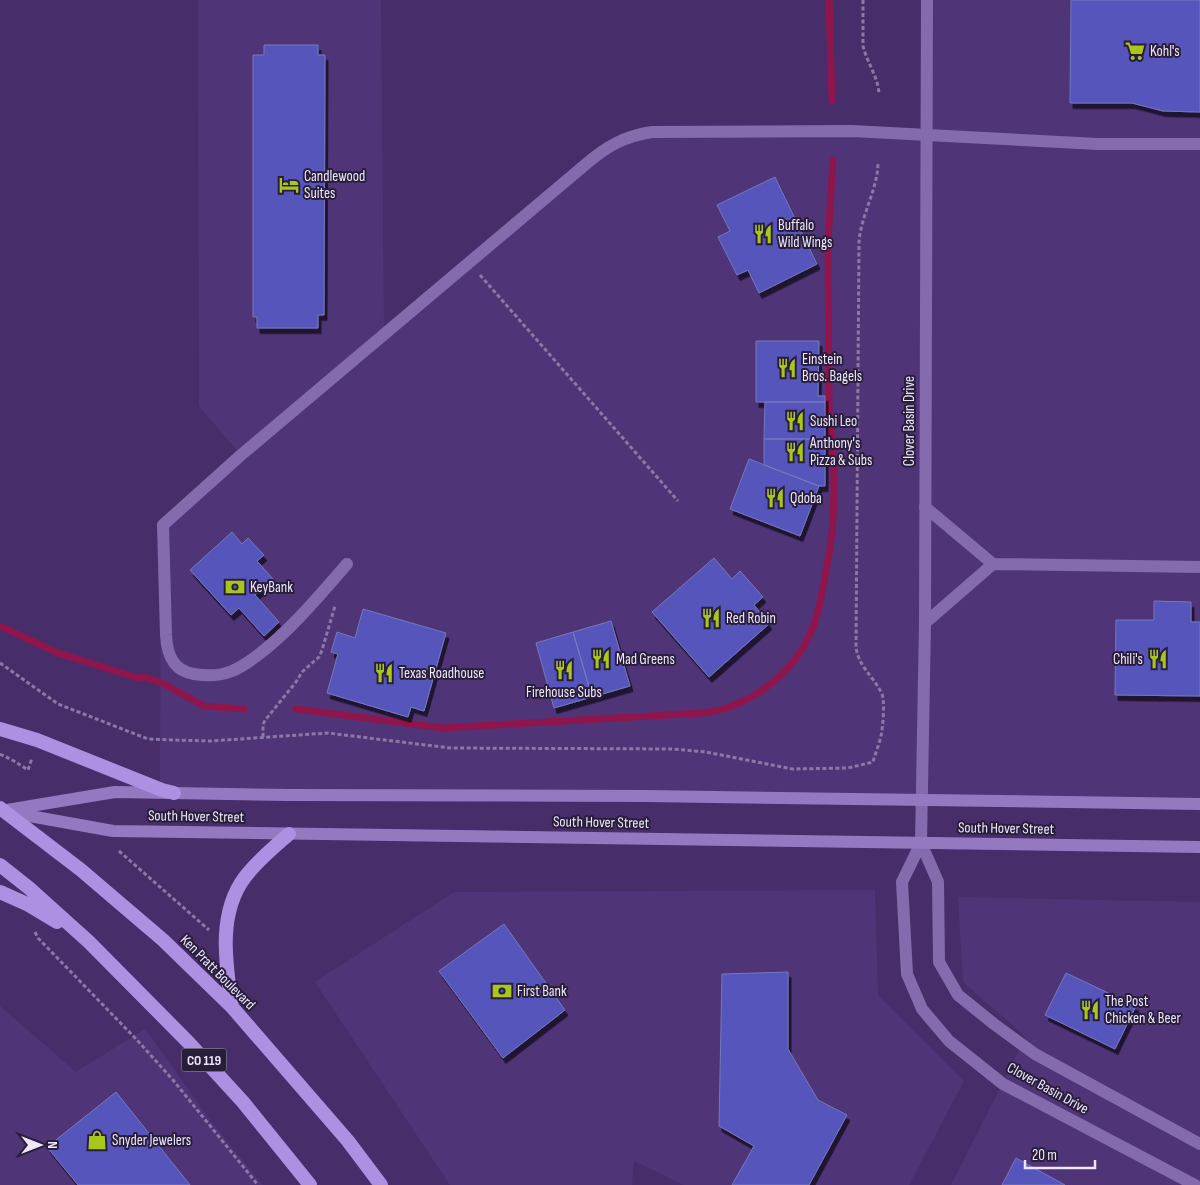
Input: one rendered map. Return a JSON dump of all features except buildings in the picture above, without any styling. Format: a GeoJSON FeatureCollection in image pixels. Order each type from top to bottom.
{"type":"FeatureCollection","features":[{"type":"Feature","properties":{"kind":"highway"},"geometry":{"type":"LineString","coordinates":[[0,728],[37,740],[162,790],[174,793]]}},
{"type":"Feature","properties":{"kind":"highway","name":"Ken Pratt Boulevard"},"geometry":{"type":"LineString","coordinates":[[1,810],[81,870],[163,940],[232,1007],[348,1141],[381,1185]]}},
{"type":"Feature","properties":{"kind":"highway"},"geometry":{"type":"LineString","coordinates":[[232,1007],[226,967],[226,937],[227,922],[233,898],[244,878],[257,863],[289,834]]}},
{"type":"Feature","properties":{"kind":"highway","name":"CO 119"},"geometry":{"type":"LineString","coordinates":[[0,865],[29,888],[88,942],[189,1043],[243,1102],[310,1185]]}},
{"type":"Feature","properties":{"kind":"highway"},"geometry":{"type":"LineString","coordinates":[[0,892],[27,904],[88,942]]}},
{"type":"Feature","properties":{"kind":"main road","name":"South Hover Street"},"geometry":{"type":"LineString","coordinates":[[1,810],[115,792],[289,795],[636,796],[1200,804]]}},
{"type":"Feature","properties":{"kind":"main road","name":"South Hover Street"},"geometry":{"type":"LineString","coordinates":[[1,810],[113,831],[1200,847]]}},
{"type":"Feature","properties":{"kind":"street","name":"Clover Basin Drive"},"geometry":{"type":"LineString","coordinates":[[927,0],[925,623],[922,843],[938,882],[939,962],[958,995],[1035,1054],[1200,1144]]}},
{"type":"Feature","properties":{"kind":"street"},"geometry":{"type":"LineString","coordinates":[[347,564],[292,626],[267,648],[240,667],[221,674],[207,676],[181,670],[170,657],[166,634],[163,525],[241,455],[599,153],[624,139],[652,132],[852,131],[1098,144],[1200,144]]}},
{"type":"Feature","properties":{"kind":"street"},"geometry":{"type":"LineString","coordinates":[[925,507],[993,564],[1200,567]]}},
{"type":"Feature","properties":{"kind":"street"},"geometry":{"type":"LineString","coordinates":[[925,623],[993,564]]}},
{"type":"Feature","properties":{"kind":"street","name":"Clover Basin Drive"},"geometry":{"type":"LineString","coordinates":[[922,843],[902,882],[907,974],[922,1009],[949,1041],[1003,1084],[1195,1185]]}},
{"type":"Feature","properties":{"kind":"path"},"geometry":{"type":"LineString","coordinates":[[863,0],[864,52],[877,81],[879,94]]}},
{"type":"Feature","properties":{"kind":"path"},"geometry":{"type":"LineString","coordinates":[[0,663],[58,704],[148,739],[211,741],[328,733],[450,748],[674,749],[706,752],[793,769],[848,768],[872,762],[881,736],[884,699],[860,661],[856,647],[859,242],[860,229],[876,181],[878,164]]}},
{"type":"Feature","properties":{"kind":"path"},"geometry":{"type":"LineString","coordinates":[[469,263],[678,501]]}},
{"type":"Feature","properties":{"kind":"path"},"geometry":{"type":"LineString","coordinates":[[263,737],[263,724],[266,719],[302,672],[321,653],[336,603]]}},
{"type":"Feature","properties":{"kind":"path"},"geometry":{"type":"LineString","coordinates":[[0,754],[28,770],[34,753]]}},
{"type":"Feature","properties":{"kind":"path"},"geometry":{"type":"LineString","coordinates":[[119,851],[209,930]]}},
{"type":"Feature","properties":{"kind":"path"},"geometry":{"type":"LineString","coordinates":[[34,929],[38,938],[173,1080],[258,1185]]}},
{"type":"Feature","properties":{"kind":"shaded area"},"geometry":{"type":"Polygon","coordinates":[[[198,0],[381,0],[384,333],[623,138],[925,132],[920,799],[160,790],[161,525],[240,454],[199,406],[198,0]]]}},
{"type":"Feature","properties":{"kind":"shaded area"},"geometry":{"type":"Polygon","coordinates":[[[929,0],[1200,0],[1200,804],[924,800],[929,0]]]}},
{"type":"Feature","properties":{"kind":"shaded area"},"geometry":{"type":"Polygon","coordinates":[[[875,890],[878,995],[964,1081],[909,1185],[684,1185],[634,1161],[632,1185],[450,1185],[315,982],[454,892],[875,890]]]}},
{"type":"Feature","properties":{"kind":"shaded area"},"geometry":{"type":"Polygon","coordinates":[[[958,897],[1200,902],[1200,1185],[951,1185],[1026,1037],[963,982],[958,897]]]}},
{"type":"Feature","properties":{"kind":"shaded area"},"geometry":{"type":"Polygon","coordinates":[[[0,1006],[76,1072],[145,1029],[211,1121],[263,1185],[0,1185],[0,1006]]]}},
{"type":"Feature","properties":{"kind":"waterway"},"geometry":{"type":"LineString","coordinates":[[829,0],[832,101]]}},
{"type":"Feature","properties":{"kind":"waterway"},"geometry":{"type":"LineString","coordinates":[[296,709],[443,728],[702,713],[735,705],[751,697],[779,677],[791,665],[809,636],[817,615],[832,532],[834,478],[829,414],[828,241],[833,160]]}},
{"type":"Feature","properties":{"kind":"waterway"},"geometry":{"type":"LineString","coordinates":[[0,626],[58,653],[138,678],[145,677],[164,684],[204,706],[244,709]]}},
{"type":"Feature","properties":{"kind":"place","name":"Kohl's"},"geometry":{"type":"Point","coordinates":[1135,51]}},
{"type":"Feature","properties":{"kind":"place","name":"Candlewood Suites"},"geometry":{"type":"Point","coordinates":[289,185]}},
{"type":"Feature","properties":{"kind":"place","name":"Buffalo Wild Wings"},"geometry":{"type":"Point","coordinates":[763,234]}},
{"type":"Feature","properties":{"kind":"place","name":"Einstein Bros. Bagels"},"geometry":{"type":"Point","coordinates":[787,368]}},
{"type":"Feature","properties":{"kind":"place","name":"Sushi Leo"},"geometry":{"type":"Point","coordinates":[795,421]}},
{"type":"Feature","properties":{"kind":"place","name":"Anthony's Pizza & Subs"},"geometry":{"type":"Point","coordinates":[795,452]}},
{"type":"Feature","properties":{"kind":"place","name":"Qdoba"},"geometry":{"type":"Point","coordinates":[775,498]}},
{"type":"Feature","properties":{"kind":"place","name":"KeyBank"},"geometry":{"type":"Point","coordinates":[235,587]}},
{"type":"Feature","properties":{"kind":"place","name":"Red Robin"},"geometry":{"type":"Point","coordinates":[711,618]}},
{"type":"Feature","properties":{"kind":"place","name":"Mad Greens"},"geometry":{"type":"Point","coordinates":[601,659]}},
{"type":"Feature","properties":{"kind":"place","name":"Chili's"},"geometry":{"type":"Point","coordinates":[1158,659]}},
{"type":"Feature","properties":{"kind":"place","name":"Firehouse Subs"},"geometry":{"type":"Point","coordinates":[564,670]}},
{"type":"Feature","properties":{"kind":"place","name":"Texas Roadhouse"},"geometry":{"type":"Point","coordinates":[384,673]}},
{"type":"Feature","properties":{"kind":"place","name":"First Bank"},"geometry":{"type":"Point","coordinates":[502,991]}},
{"type":"Feature","properties":{"kind":"place","name":"The Post Chicken & Beer"},"geometry":{"type":"Point","coordinates":[1090,1010]}},
{"type":"Feature","properties":{"kind":"place","name":"Snyder Jewelers"},"geometry":{"type":"Point","coordinates":[97,1140]}}]}
